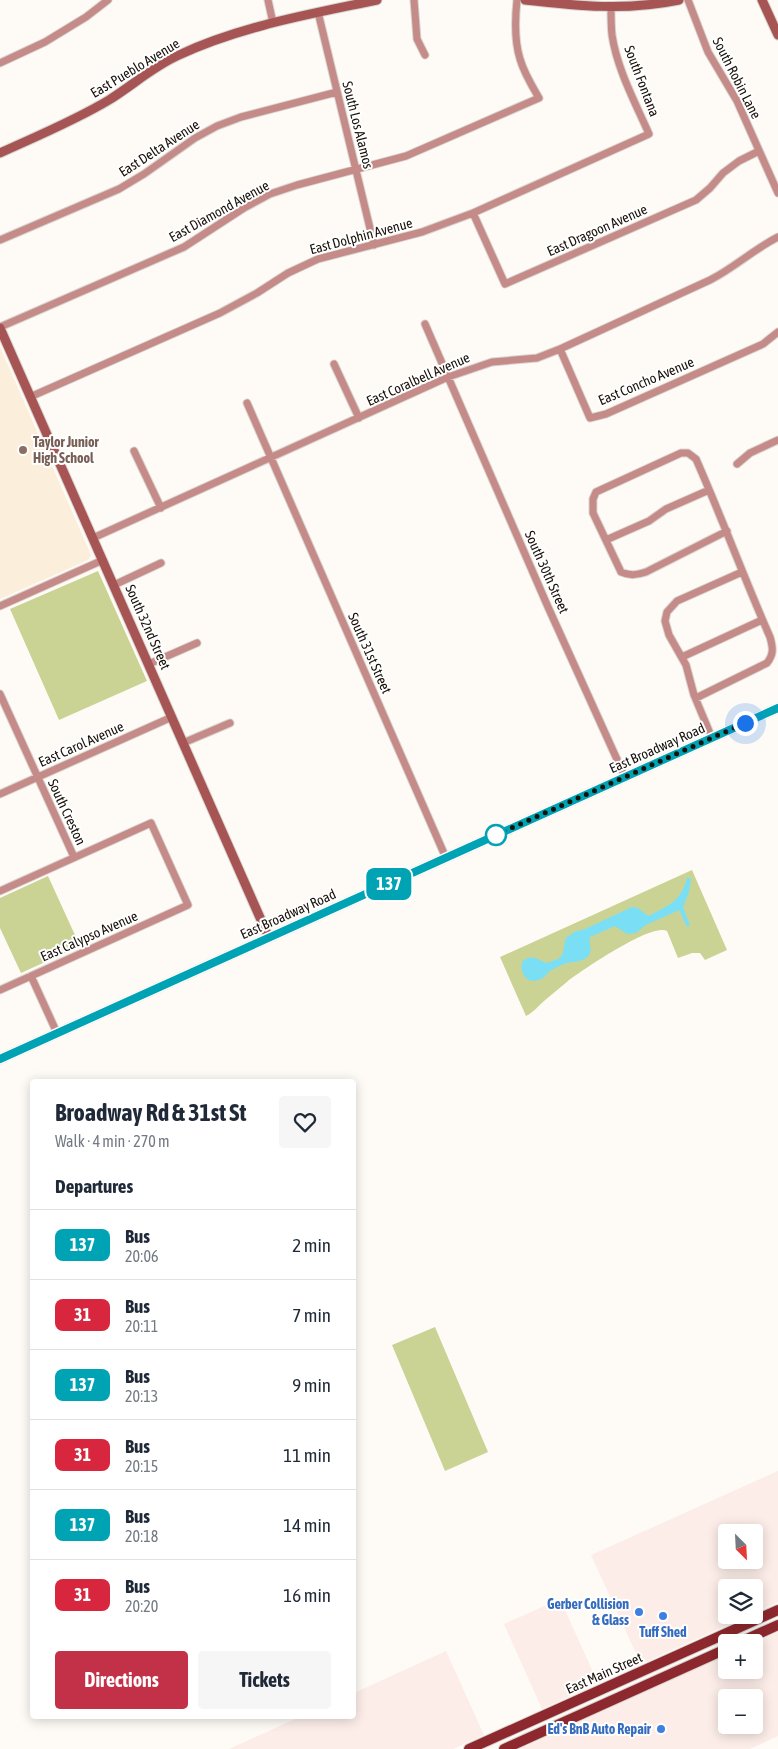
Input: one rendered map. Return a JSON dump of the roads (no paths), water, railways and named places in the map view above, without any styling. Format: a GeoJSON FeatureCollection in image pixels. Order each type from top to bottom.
{"type":"FeatureCollection","features":[{"type":"Feature","properties":{"kind":"main road","name":"East Main Street"},"geometry":{"type":"LineString","coordinates":[[469,1749],[778,1610]]}},
{"type":"Feature","properties":{"kind":"main road"},"geometry":{"type":"LineString","coordinates":[[758,1634],[778,1625]]}},
{"type":"Feature","properties":{"kind":"main road","name":"East Main Street"},"geometry":{"type":"LineString","coordinates":[[504,1749],[718,1653]]}},
{"type":"Feature","properties":{"kind":"street"},"geometry":{"type":"LineString","coordinates":[[0,63],[45,42],[86,17],[108,0]]}},
{"type":"Feature","properties":{"kind":"street"},"geometry":{"type":"LineString","coordinates":[[268,0],[274,23]]}},
{"type":"Feature","properties":{"kind":"street","name":"East Pueblo Avenue"},"geometry":{"type":"LineString","coordinates":[[0,153],[81,116],[124,91],[154,69],[177,56],[227,36],[318,12],[377,0]]}},
{"type":"Feature","properties":{"kind":"street"},"geometry":{"type":"LineString","coordinates":[[414,0],[417,39],[425,55]]}},
{"type":"Feature","properties":{"kind":"street","name":"East Diamond Avenue"},"geometry":{"type":"LineString","coordinates":[[0,328],[184,247],[244,208],[270,194],[406,156],[539,98],[520,58],[515,24],[517,0]]}},
{"type":"Feature","properties":{"kind":"street"},"geometry":{"type":"LineString","coordinates":[[525,0],[564,5],[611,7],[644,6],[679,0]]}},
{"type":"Feature","properties":{"kind":"street","name":"South Robin Lane"},"geometry":{"type":"LineString","coordinates":[[688,0],[708,52],[737,100],[778,193]]}},
{"type":"Feature","properties":{"kind":"street"},"geometry":{"type":"LineString","coordinates":[[762,0],[778,35]]}},
{"type":"Feature","properties":{"kind":"street","name":"South Fontana"},"geometry":{"type":"LineString","coordinates":[[611,7],[612,35],[623,75],[650,134]]}},
{"type":"Feature","properties":{"kind":"street","name":"South Los Alamos"},"geometry":{"type":"LineString","coordinates":[[318,12],[374,244]]}},
{"type":"Feature","properties":{"kind":"street","name":"East Delta Avenue"},"geometry":{"type":"LineString","coordinates":[[0,240],[119,189],[195,138],[217,126],[241,117],[337,92]]}},
{"type":"Feature","properties":{"kind":"street","name":"East Dolphin Avenue"},"geometry":{"type":"LineString","coordinates":[[30,397],[220,313],[257,293],[288,273],[318,259],[422,232],[473,214],[650,134]]}},
{"type":"Feature","properties":{"kind":"street","name":"East Dragoon Avenue"},"geometry":{"type":"LineString","coordinates":[[473,214],[504,284],[696,200],[710,188],[723,172],[759,151]]}},
{"type":"Feature","properties":{"kind":"street","name":"East Coralbell Avenue"},"geometry":{"type":"LineString","coordinates":[[93,538],[448,377],[492,362],[537,358],[560,350],[727,272],[756,249],[778,237]]}},
{"type":"Feature","properties":{"kind":"street","name":"South 30th Street"},"geometry":{"type":"LineString","coordinates":[[425,324],[548,607],[625,777]]}},
{"type":"Feature","properties":{"kind":"street","name":"South 32nd Street"},"geometry":{"type":"LineString","coordinates":[[0,328],[269,938]]}},
{"type":"Feature","properties":{"kind":"street","name":"East Concho Avenue"},"geometry":{"type":"LineString","coordinates":[[560,350],[590,418],[606,414],[763,344],[778,332]]}},
{"type":"Feature","properties":{"kind":"street"},"geometry":{"type":"LineString","coordinates":[[334,364],[360,418]]}},
{"type":"Feature","properties":{"kind":"street","name":"South 31st Street"},"geometry":{"type":"LineString","coordinates":[[247,403],[446,858]]}},
{"type":"Feature","properties":{"kind":"street"},"geometry":{"type":"LineString","coordinates":[[737,464],[750,453],[778,440]]}},
{"type":"Feature","properties":{"kind":"street"},"geometry":{"type":"LineString","coordinates":[[134,452],[161,508]]}},
{"type":"Feature","properties":{"kind":"street"},"geometry":{"type":"LineString","coordinates":[[696,698],[767,663],[772,656],[773,648],[727,531],[696,459],[688,453],[681,453],[596,492],[593,499],[593,513],[621,572],[627,575],[638,574],[727,531]]}},
{"type":"Feature","properties":{"kind":"street"},"geometry":{"type":"LineString","coordinates":[[606,540],[649,521],[666,509],[710,490]]}},
{"type":"Feature","properties":{"kind":"street"},"geometry":{"type":"LineString","coordinates":[[0,606],[102,560]]}},
{"type":"Feature","properties":{"kind":"street"},"geometry":{"type":"LineString","coordinates":[[114,585],[161,563]]}},
{"type":"Feature","properties":{"kind":"street"},"geometry":{"type":"LineString","coordinates":[[712,738],[696,698],[686,665],[668,636],[665,622],[667,612],[677,601],[742,572]]}},
{"type":"Feature","properties":{"kind":"street"},"geometry":{"type":"LineString","coordinates":[[682,657],[762,620]]}},
{"type":"Feature","properties":{"kind":"street"},"geometry":{"type":"LineString","coordinates":[[149,664],[197,643]]}},
{"type":"Feature","properties":{"kind":"street","name":"South Creston"},"geometry":{"type":"LineString","coordinates":[[1,698],[74,857]]}},
{"type":"Feature","properties":{"kind":"street","name":"East Broadway Road"},"geometry":{"type":"LineString","coordinates":[[0,1059],[778,708]]}},
{"type":"Feature","properties":{"kind":"street","name":"East Carol Avenue"},"geometry":{"type":"LineString","coordinates":[[0,794],[172,717]]}},
{"type":"Feature","properties":{"kind":"street"},"geometry":{"type":"LineString","coordinates":[[183,743],[230,722]]}},
{"type":"Feature","properties":{"kind":"street","name":"East Calypso Avenue"},"geometry":{"type":"LineString","coordinates":[[0,990],[188,905],[151,823],[74,857]]}},
{"type":"Feature","properties":{"kind":"street"},"geometry":{"type":"LineString","coordinates":[[0,891],[74,857]]}},
{"type":"Feature","properties":{"kind":"street"},"geometry":{"type":"LineString","coordinates":[[31,976],[57,1033]]}},
{"type":"Feature","properties":{"kind":"water"},"geometry":{"type":"Polygon","coordinates":[[[687,877],[691,879],[689,892],[683,907],[690,925],[687,927],[679,910],[646,925],[636,933],[627,934],[615,926],[590,937],[591,948],[587,958],[557,967],[543,978],[534,981],[527,979],[523,974],[522,962],[528,958],[546,963],[561,957],[566,938],[574,932],[585,929],[632,907],[638,908],[648,916],[668,906],[682,892],[687,877]]]}},
{"type":"Feature","properties":{"kind":"place","name":"Taylor Junior High School"},"geometry":{"type":"Point","coordinates":[23,450]}},
{"type":"Feature","properties":{"kind":"place","name":"Gerber Collision & Glass"},"geometry":{"type":"Point","coordinates":[639,1612]}},
{"type":"Feature","properties":{"kind":"place","name":"Tuff Shed"},"geometry":{"type":"Point","coordinates":[663,1616]}},
{"type":"Feature","properties":{"kind":"place","name":"Ed's BnB Auto Repair"},"geometry":{"type":"Point","coordinates":[661,1729]}}]}
